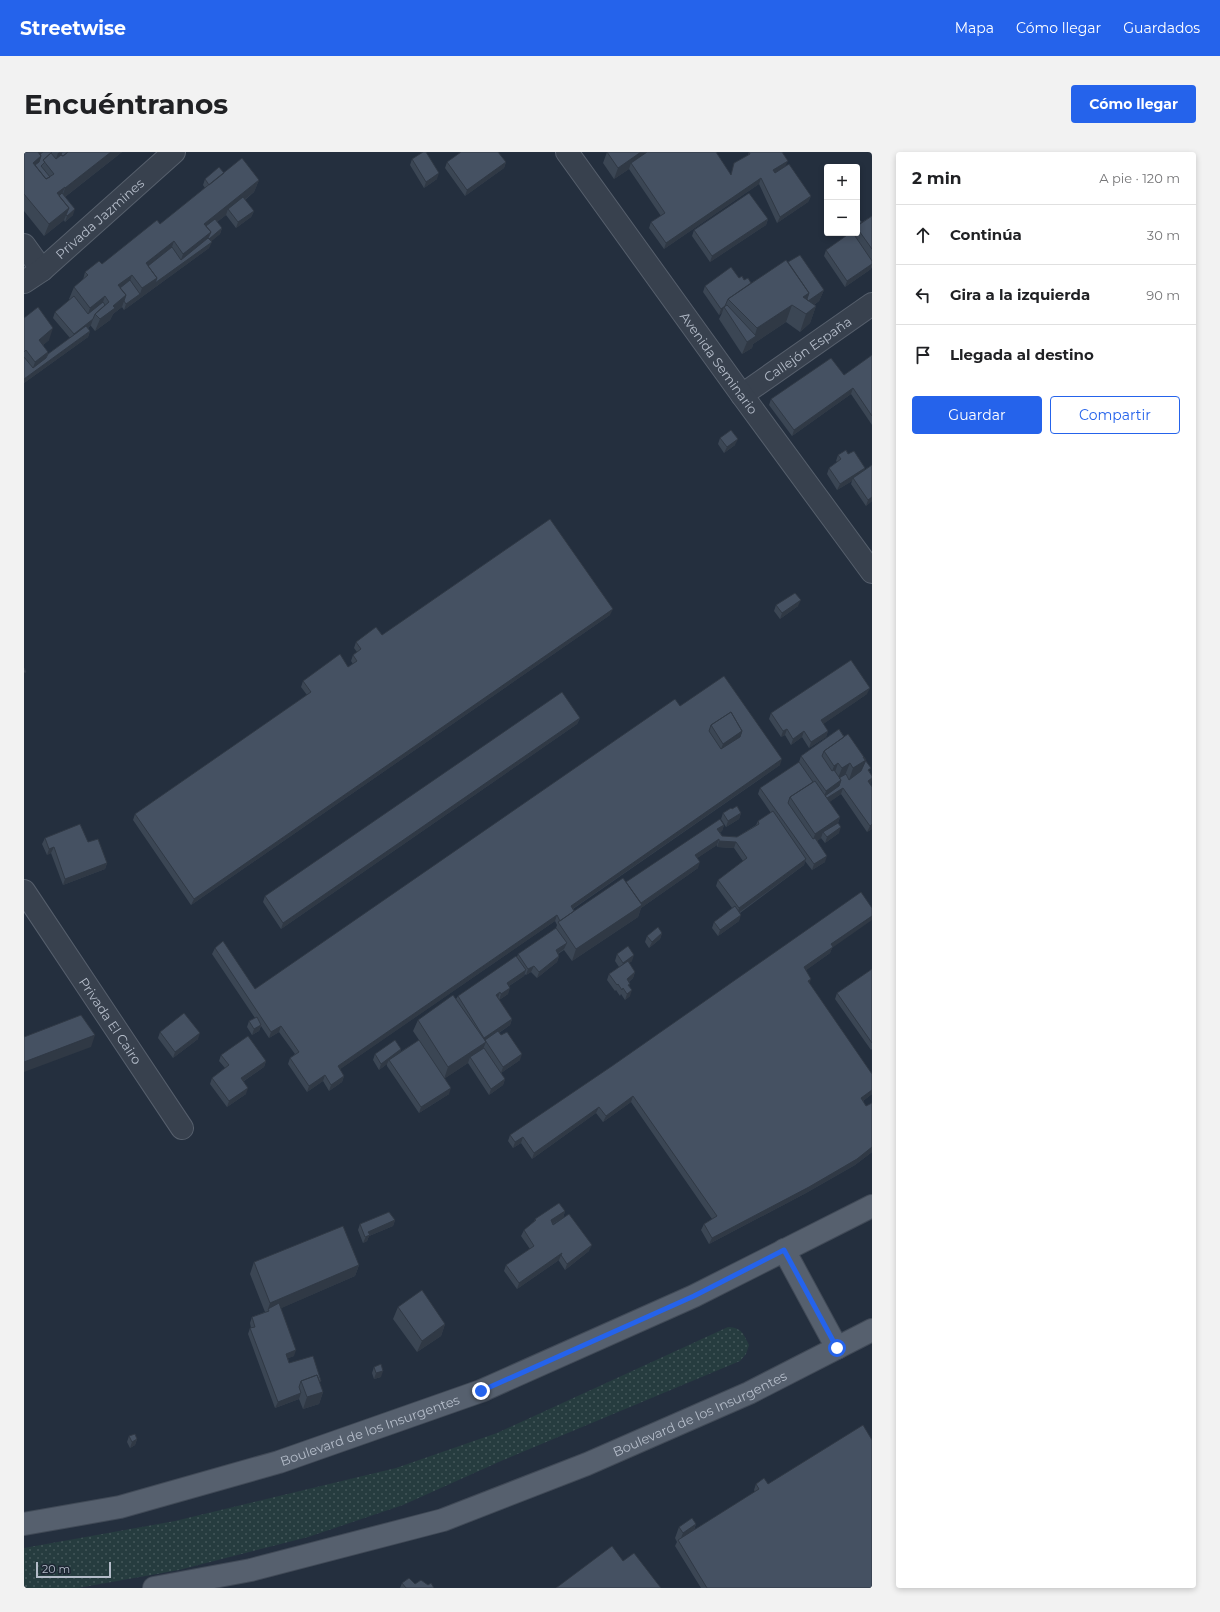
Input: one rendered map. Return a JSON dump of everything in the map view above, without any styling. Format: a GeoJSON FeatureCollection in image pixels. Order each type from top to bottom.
{"type":"FeatureCollection","features":[{"type":"Feature","properties":{"kind":"main road","name":"Boulevard de los Insurgentes"},"geometry":{"type":"LineString","coordinates":[[24,1524],[120,1507],[271,1464],[474,1393],[694,1296],[872,1206]]}},
{"type":"Feature","properties":{"kind":"main road"},"geometry":{"type":"LineString","coordinates":[[784,1250],[837,1348]]}},
{"type":"Feature","properties":{"kind":"main road","name":"Boulevard de los Insurgentes"},"geometry":{"type":"LineString","coordinates":[[154,1588],[251,1570],[443,1520],[615,1452],[749,1393],[872,1330]]}},
{"type":"Feature","properties":{"kind":"street","name":"Privada Jazmines"},"geometry":{"type":"LineString","coordinates":[[24,282],[42,270],[174,152]]}},
{"type":"Feature","properties":{"kind":"street","name":"Avenida Seminario"},"geometry":{"type":"LineString","coordinates":[[568,152],[742,395],[872,572]]}},
{"type":"Feature","properties":{"kind":"street"},"geometry":{"type":"LineString","coordinates":[[24,245],[42,270]]}},
{"type":"Feature","properties":{"kind":"street","name":"Callejón España"},"geometry":{"type":"LineString","coordinates":[[742,395],[872,304]]}},
{"type":"Feature","properties":{"kind":"street","name":"Privada El Cairo"},"geometry":{"type":"LineString","coordinates":[[24,892],[182,1128]]}},
{"type":"Feature","properties":{"kind":"green space"},"geometry":{"type":"Polygon","coordinates":[[[728,1327],[742,1332],[749,1345],[746,1354],[740,1361],[501,1461],[403,1505],[308,1537],[179,1570],[78,1588],[24,1588],[24,1548],[175,1521],[396,1468],[497,1433],[728,1327]]]}},
{"type":"Feature","properties":{"kind":"building"},"geometry":{"type":"Polygon","coordinates":[[[24,152],[38,152],[41,156],[33,163],[46,179],[54,174],[43,160],[51,153],[56,159],[68,152],[111,152],[57,193],[69,208],[49,224],[24,194],[24,152]]]}},
{"type":"Feature","properties":{"kind":"building"},"geometry":{"type":"Polygon","coordinates":[[[43,152],[52,152],[43,160],[45,162],[41,166],[50,177],[46,179],[35,165],[39,162],[41,156],[40,154],[43,152]]]}},
{"type":"Feature","properties":{"kind":"building"},"geometry":{"type":"Polygon","coordinates":[[[62,152],[68,152],[63,156],[61,155],[62,152]]]}},
{"type":"Feature","properties":{"kind":"building"},"geometry":{"type":"Polygon","coordinates":[[[423,152],[426,152],[439,173],[426,182],[412,159],[423,152]]]}},
{"type":"Feature","properties":{"kind":"building"},"geometry":{"type":"Polygon","coordinates":[[[461,152],[498,152],[506,162],[467,190],[447,162],[461,152]]]}},
{"type":"Feature","properties":{"kind":"building"},"geometry":{"type":"Polygon","coordinates":[[[607,152],[641,152],[618,168],[607,152]]]}},
{"type":"Feature","properties":{"kind":"building"},"geometry":{"type":"Polygon","coordinates":[[[647,152],[716,152],[731,175],[734,163],[750,154],[749,152],[782,152],[788,161],[773,170],[775,173],[789,164],[811,196],[780,217],[761,178],[666,243],[651,222],[665,213],[631,163],[647,152]]]}},
{"type":"Feature","properties":{"kind":"building"},"geometry":{"type":"Polygon","coordinates":[[[242,158],[259,180],[204,224],[211,232],[183,254],[174,241],[146,263],[157,278],[142,288],[132,275],[118,285],[126,295],[113,306],[115,308],[100,319],[95,314],[109,302],[105,296],[90,308],[74,287],[88,275],[85,272],[99,261],[102,264],[157,220],[160,224],[242,158]]]}},
{"type":"Feature","properties":{"kind":"building"},"geometry":{"type":"Polygon","coordinates":[[[219,167],[224,173],[209,185],[205,179],[219,167]]]}},
{"type":"Feature","properties":{"kind":"building"},"geometry":{"type":"Polygon","coordinates":[[[62,193],[75,209],[67,216],[66,215],[69,208],[59,196],[62,193]]]}},
{"type":"Feature","properties":{"kind":"building"},"geometry":{"type":"Polygon","coordinates":[[[749,193],[768,219],[712,256],[694,230],[749,193]]]}},
{"type":"Feature","properties":{"kind":"building"},"geometry":{"type":"Polygon","coordinates":[[[243,197],[254,211],[238,222],[228,209],[243,197]]]}},
{"type":"Feature","properties":{"kind":"building"},"geometry":{"type":"Polygon","coordinates":[[[872,216],[872,249],[860,232],[860,224],[872,216]]]}},
{"type":"Feature","properties":{"kind":"building"},"geometry":{"type":"Polygon","coordinates":[[[215,219],[222,228],[209,239],[208,238],[211,232],[206,226],[215,219]]]}},
{"type":"Feature","properties":{"kind":"building"},"geometry":{"type":"Polygon","coordinates":[[[846,236],[855,236],[872,261],[872,264],[847,281],[826,250],[846,236]]]}},
{"type":"Feature","properties":{"kind":"building"},"geometry":{"type":"Polygon","coordinates":[[[208,238],[212,242],[155,283],[157,278],[148,266],[172,247],[181,260],[208,238]]]}},
{"type":"Feature","properties":{"kind":"building"},"geometry":{"type":"Polygon","coordinates":[[[800,255],[824,290],[808,301],[807,299],[809,293],[788,262],[800,255]]]}},
{"type":"Feature","properties":{"kind":"building"},"geometry":{"type":"Polygon","coordinates":[[[786,260],[809,293],[803,297],[816,306],[806,314],[792,305],[757,328],[728,299],[786,260]]]}},
{"type":"Feature","properties":{"kind":"building"},"geometry":{"type":"Polygon","coordinates":[[[731,267],[739,278],[742,276],[744,280],[748,278],[751,283],[728,299],[725,306],[721,309],[705,286],[731,267]]]}},
{"type":"Feature","properties":{"kind":"building"},"geometry":{"type":"Polygon","coordinates":[[[130,280],[140,294],[126,304],[124,301],[126,295],[120,288],[130,280]]]}},
{"type":"Feature","properties":{"kind":"building"},"geometry":{"type":"Polygon","coordinates":[[[74,296],[88,314],[103,302],[105,305],[95,314],[93,319],[74,334],[55,312],[74,296]]]}},
{"type":"Feature","properties":{"kind":"building"},"geometry":{"type":"Polygon","coordinates":[[[727,305],[756,336],[747,342],[724,307],[727,305]]]}},
{"type":"Feature","properties":{"kind":"building"},"geometry":{"type":"Polygon","coordinates":[[[38,307],[53,328],[39,340],[48,352],[35,362],[26,350],[24,352],[24,318],[38,307]]]}},
{"type":"Feature","properties":{"kind":"building"},"geometry":{"type":"Polygon","coordinates":[[[86,326],[90,331],[24,379],[24,357],[33,368],[46,358],[48,354],[86,326]]]}},
{"type":"Feature","properties":{"kind":"building"},"geometry":{"type":"Polygon","coordinates":[[[872,355],[872,416],[853,388],[794,430],[771,399],[831,358],[844,375],[872,355]]]}},
{"type":"Feature","properties":{"kind":"building"},"geometry":{"type":"Polygon","coordinates":[[[731,430],[738,439],[727,447],[720,438],[731,430]]]}},
{"type":"Feature","properties":{"kind":"building"},"geometry":{"type":"Polygon","coordinates":[[[846,450],[848,454],[854,451],[865,468],[840,484],[829,468],[841,459],[838,455],[846,450]]]}},
{"type":"Feature","properties":{"kind":"building"},"geometry":{"type":"Polygon","coordinates":[[[872,465],[872,497],[868,500],[853,478],[872,465]]]}},
{"type":"Feature","properties":{"kind":"building"},"geometry":{"type":"Polygon","coordinates":[[[550,519],[613,609],[194,899],[135,814],[311,692],[303,681],[340,654],[348,667],[357,661],[353,655],[361,649],[356,642],[376,627],[382,635],[550,519]]]}},
{"type":"Feature","properties":{"kind":"building"},"geometry":{"type":"Polygon","coordinates":[[[795,593],[801,600],[782,613],[776,605],[795,593]]]}},
{"type":"Feature","properties":{"kind":"building"},"geometry":{"type":"Polygon","coordinates":[[[851,660],[870,688],[821,720],[828,731],[811,742],[804,731],[793,739],[787,729],[783,731],[771,713],[851,660]]]}},
{"type":"Feature","properties":{"kind":"building"},"geometry":{"type":"Polygon","coordinates":[[[724,676],[782,759],[571,906],[574,911],[560,921],[557,915],[338,1066],[344,1076],[331,1085],[325,1075],[309,1086],[290,1058],[299,1052],[281,1026],[271,1032],[215,948],[223,941],[255,989],[675,699],[680,706],[724,676]],[[731,712],[711,725],[709,731],[721,749],[740,737],[742,731],[731,712]]]}},
{"type":"Feature","properties":{"kind":"building"},"geometry":{"type":"Polygon","coordinates":[[[562,692],[580,718],[283,923],[265,896],[562,692]]]}},
{"type":"Feature","properties":{"kind":"building"},"geometry":{"type":"Polygon","coordinates":[[[731,712],[742,731],[723,744],[711,725],[731,712]]]}},
{"type":"Feature","properties":{"kind":"building"},"geometry":{"type":"Polygon","coordinates":[[[839,729],[844,737],[824,751],[822,756],[832,771],[834,770],[841,780],[826,791],[801,756],[839,729]]]}},
{"type":"Feature","properties":{"kind":"building"},"geometry":{"type":"Polygon","coordinates":[[[848,734],[866,760],[853,768],[850,763],[842,768],[838,763],[834,766],[824,751],[848,734]]]}},
{"type":"Feature","properties":{"kind":"building"},"geometry":{"type":"Polygon","coordinates":[[[866,761],[871,768],[868,770],[872,776],[872,778],[868,781],[872,787],[872,824],[870,826],[843,788],[827,798],[825,796],[839,786],[841,780],[839,778],[846,774],[849,780],[861,771],[866,761]]]}},
{"type":"Feature","properties":{"kind":"building"},"geometry":{"type":"Polygon","coordinates":[[[799,762],[813,782],[790,797],[788,803],[813,839],[815,838],[827,856],[814,864],[760,788],[799,762]]]}},
{"type":"Feature","properties":{"kind":"building"},"geometry":{"type":"Polygon","coordinates":[[[815,781],[840,817],[815,834],[790,797],[815,781]]]}},
{"type":"Feature","properties":{"kind":"building"},"geometry":{"type":"Polygon","coordinates":[[[737,806],[741,813],[728,821],[723,813],[737,806]]]}},
{"type":"Feature","properties":{"kind":"building"},"geometry":{"type":"Polygon","coordinates":[[[773,811],[806,859],[739,908],[718,880],[747,858],[736,842],[719,841],[719,839],[695,855],[700,862],[641,903],[626,882],[720,819],[724,825],[717,829],[722,836],[737,837],[759,824],[758,821],[773,811]]]}},
{"type":"Feature","properties":{"kind":"building"},"geometry":{"type":"Polygon","coordinates":[[[838,823],[841,827],[827,837],[823,832],[838,823]]]}},
{"type":"Feature","properties":{"kind":"building"},"geometry":{"type":"Polygon","coordinates":[[[80,824],[88,842],[98,839],[107,863],[65,879],[54,847],[49,849],[45,838],[80,824]]]}},
{"type":"Feature","properties":{"kind":"building"},"geometry":{"type":"Polygon","coordinates":[[[623,878],[642,905],[576,949],[558,922],[623,878]]]}},
{"type":"Feature","properties":{"kind":"building"},"geometry":{"type":"Polygon","coordinates":[[[861,892],[872,908],[872,916],[831,944],[833,947],[804,967],[811,979],[808,981],[872,1074],[872,1090],[861,1098],[866,1106],[872,1103],[872,1147],[857,1159],[809,1187],[712,1238],[704,1224],[717,1216],[633,1096],[606,1116],[599,1107],[534,1153],[523,1137],[515,1142],[510,1135],[612,1066],[861,892]]]}},
{"type":"Feature","properties":{"kind":"building"},"geometry":{"type":"Polygon","coordinates":[[[735,906],[741,915],[720,930],[714,922],[735,906]]]}},
{"type":"Feature","properties":{"kind":"building"},"geometry":{"type":"Polygon","coordinates":[[[658,927],[662,933],[652,942],[647,936],[658,927]]]}},
{"type":"Feature","properties":{"kind":"building"},"geometry":{"type":"Polygon","coordinates":[[[556,928],[567,943],[556,950],[559,956],[539,972],[534,966],[528,969],[518,954],[556,928]]]}},
{"type":"Feature","properties":{"kind":"building"},"geometry":{"type":"Polygon","coordinates":[[[628,946],[634,955],[623,963],[617,954],[628,946]]]}},
{"type":"Feature","properties":{"kind":"building"},"geometry":{"type":"Polygon","coordinates":[[[516,956],[526,970],[507,983],[510,988],[501,994],[500,992],[496,995],[512,1019],[484,1038],[458,996],[516,956]]]}},
{"type":"Feature","properties":{"kind":"building"},"geometry":{"type":"Polygon","coordinates":[[[628,961],[635,972],[627,979],[630,984],[628,985],[632,990],[627,994],[623,988],[622,990],[618,984],[617,985],[609,974],[628,961]]]}},
{"type":"Feature","properties":{"kind":"building"},"geometry":{"type":"Polygon","coordinates":[[[872,969],[872,1043],[837,993],[872,969]]]}},
{"type":"Feature","properties":{"kind":"building"},"geometry":{"type":"Polygon","coordinates":[[[453,995],[486,1042],[448,1067],[418,1020],[453,995]]]}},
{"type":"Feature","properties":{"kind":"building"},"geometry":{"type":"Polygon","coordinates":[[[184,1013],[200,1033],[175,1052],[160,1032],[184,1013]]]}},
{"type":"Feature","properties":{"kind":"building"},"geometry":{"type":"Polygon","coordinates":[[[81,1015],[95,1035],[24,1062],[24,1037],[81,1015]]]}},
{"type":"Feature","properties":{"kind":"building"},"geometry":{"type":"Polygon","coordinates":[[[257,1017],[261,1025],[254,1029],[249,1021],[257,1017]]]}},
{"type":"Feature","properties":{"kind":"building"},"geometry":{"type":"Polygon","coordinates":[[[498,1031],[501,1035],[507,1032],[522,1054],[503,1067],[485,1040],[498,1031]]]}},
{"type":"Feature","properties":{"kind":"building"},"geometry":{"type":"Polygon","coordinates":[[[248,1036],[266,1061],[241,1078],[248,1088],[229,1101],[212,1078],[229,1065],[221,1055],[248,1036]]]}},
{"type":"Feature","properties":{"kind":"building"},"geometry":{"type":"Polygon","coordinates":[[[395,1040],[401,1049],[381,1064],[375,1054],[395,1040]]]}},
{"type":"Feature","properties":{"kind":"building"},"geometry":{"type":"Polygon","coordinates":[[[419,1040],[451,1088],[421,1107],[389,1060],[419,1040]]]}},
{"type":"Feature","properties":{"kind":"building"},"geometry":{"type":"Polygon","coordinates":[[[484,1048],[505,1079],[491,1089],[470,1057],[484,1048]]]}},
{"type":"Feature","properties":{"kind":"building"},"geometry":{"type":"Polygon","coordinates":[[[559,1203],[565,1211],[551,1220],[553,1225],[569,1214],[592,1245],[567,1264],[561,1255],[562,1253],[519,1283],[506,1265],[534,1246],[524,1230],[536,1220],[535,1219],[559,1203]]]}},
{"type":"Feature","properties":{"kind":"building"},"geometry":{"type":"Polygon","coordinates":[[[389,1212],[395,1220],[368,1232],[370,1235],[365,1237],[360,1224],[389,1212]]]}},
{"type":"Feature","properties":{"kind":"building"},"geometry":{"type":"Polygon","coordinates":[[[343,1226],[359,1265],[270,1303],[254,1262],[343,1226]]]}},
{"type":"Feature","properties":{"kind":"building"},"geometry":{"type":"Polygon","coordinates":[[[422,1290],[445,1324],[422,1341],[398,1307],[422,1290]]]}},
{"type":"Feature","properties":{"kind":"building"},"geometry":{"type":"Polygon","coordinates":[[[279,1303],[296,1350],[286,1354],[289,1363],[313,1356],[321,1381],[320,1382],[317,1375],[301,1381],[299,1387],[301,1393],[278,1402],[250,1328],[255,1327],[252,1317],[269,1311],[268,1309],[279,1303]]]}},
{"type":"Feature","properties":{"kind":"building"},"geometry":{"type":"Polygon","coordinates":[[[381,1364],[383,1371],[376,1373],[374,1367],[381,1364]]]}},
{"type":"Feature","properties":{"kind":"building"},"geometry":{"type":"Polygon","coordinates":[[[317,1375],[323,1392],[307,1397],[301,1381],[317,1375]]]}},
{"type":"Feature","properties":{"kind":"building"},"geometry":{"type":"Polygon","coordinates":[[[863,1425],[872,1440],[872,1588],[707,1588],[678,1540],[759,1489],[756,1484],[764,1478],[768,1484],[863,1425]]]}},
{"type":"Feature","properties":{"kind":"building"},"geometry":{"type":"Polygon","coordinates":[[[135,1434],[137,1439],[132,1442],[129,1436],[135,1434]]]}},
{"type":"Feature","properties":{"kind":"building"},"geometry":{"type":"Polygon","coordinates":[[[692,1518],[696,1524],[683,1533],[679,1527],[692,1518]]]}},
{"type":"Feature","properties":{"kind":"building"},"geometry":{"type":"Polygon","coordinates":[[[612,1546],[623,1561],[634,1553],[661,1588],[556,1588],[612,1546]]]}},
{"type":"Feature","properties":{"kind":"building"},"geometry":{"type":"Polygon","coordinates":[[[409,1578],[415,1584],[421,1580],[428,1585],[431,1583],[434,1588],[406,1588],[402,1583],[409,1578]]]}},
{"type":"Feature","properties":{"kind":"route"},"geometry":{"type":"LineString","coordinates":[[481,1391],[694,1296],[784,1250],[837,1348]]}}]}
